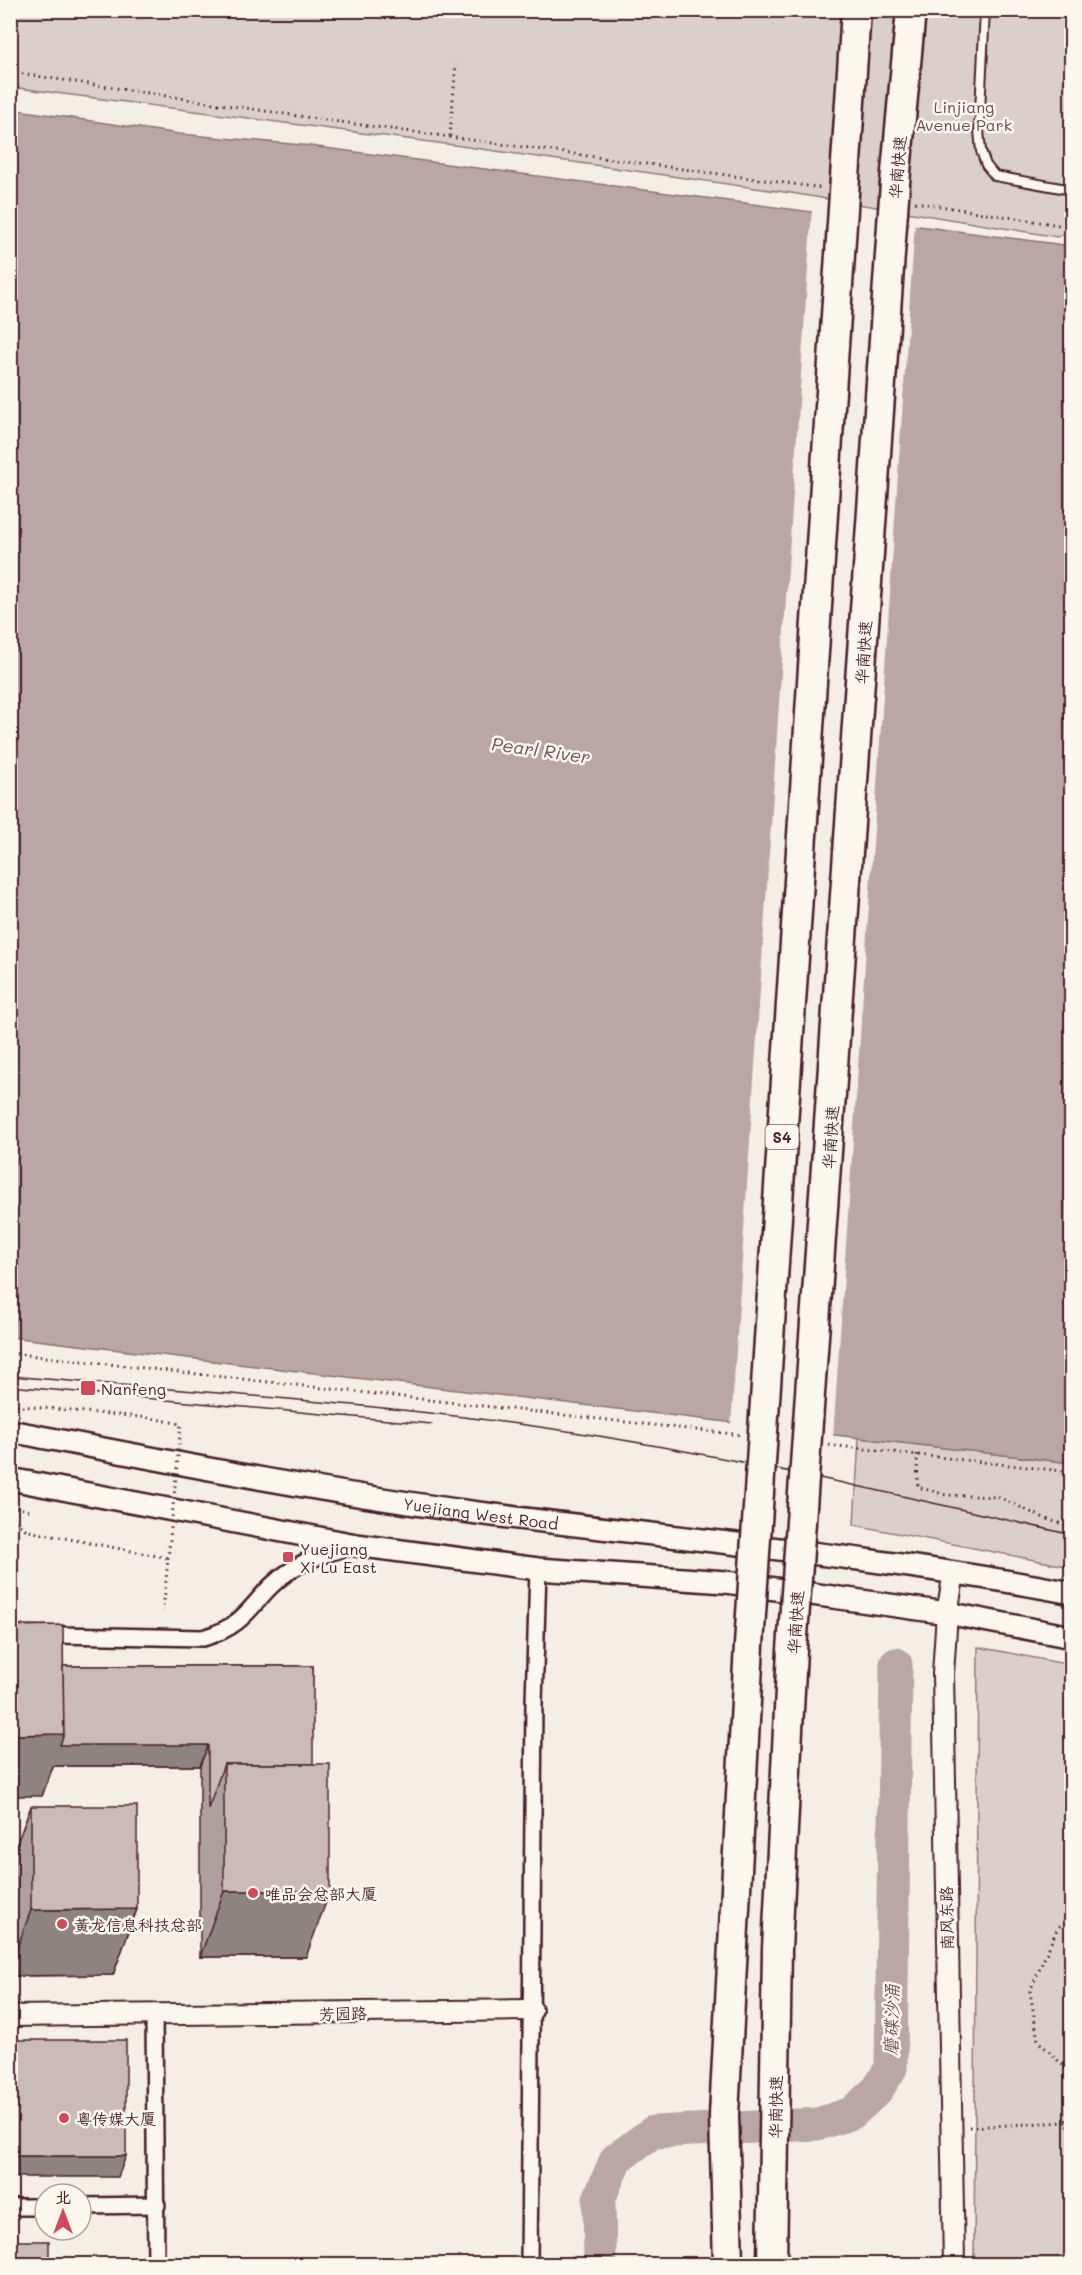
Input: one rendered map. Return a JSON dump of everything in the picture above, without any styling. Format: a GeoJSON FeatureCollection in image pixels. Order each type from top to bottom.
{"type":"FeatureCollection","features":[{"type":"Feature","properties":{"kind":"highway","name":"S4"},"geometry":{"type":"LineString","coordinates":[[728,2265],[724,2115],[748,1645],[856,10]]}},
{"type":"Feature","properties":{"kind":"highway","name":"华南快速"},"geometry":{"type":"LineString","coordinates":[[772,2265],[777,1949],[792,1650],[895,195],[911,10]]}},
{"type":"Feature","properties":{"kind":"main road","name":"Yuejiang West Road"},"geometry":{"type":"LineString","coordinates":[[10,1431],[254,1478],[478,1513],[723,1540],[954,1573],[1071,1593]]}},
{"type":"Feature","properties":{"kind":"main road"},"geometry":{"type":"LineString","coordinates":[[10,1479],[356,1545],[538,1569],[726,1582],[947,1612],[1071,1637]]}},
{"type":"Feature","properties":{"kind":"street"},"geometry":{"type":"LineString","coordinates":[[10,1634],[202,1638],[224,1632],[240,1622],[266,1592],[290,1571],[329,1552],[356,1545]]}},
{"type":"Feature","properties":{"kind":"street"},"geometry":{"type":"LineString","coordinates":[[529,2265],[534,1702],[538,1569]]}},
{"type":"Feature","properties":{"kind":"street","name":"南风东路"},"geometry":{"type":"LineString","coordinates":[[954,1573],[947,1612],[943,1674],[944,1825],[954,2265]]}},
{"type":"Feature","properties":{"kind":"street","name":"芳园路"},"geometry":{"type":"LineString","coordinates":[[10,2016],[532,2010]]}},
{"type":"Feature","properties":{"kind":"street"},"geometry":{"type":"LineString","coordinates":[[154,2015],[156,2265]]}},
{"type":"Feature","properties":{"kind":"street"},"geometry":{"type":"LineString","coordinates":[[93,2206],[157,2205]]}},
{"type":"Feature","properties":{"kind":"street"},"geometry":{"type":"LineString","coordinates":[[10,2207],[33,2206]]}},
{"type":"Feature","properties":{"kind":"lane"},"geometry":{"type":"LineString","coordinates":[[984,10],[980,131],[981,151],[986,165],[995,176],[1071,190]]}},
{"type":"Feature","properties":{"kind":"path"},"geometry":{"type":"LineString","coordinates":[[450,136],[456,64]]}},
{"type":"Feature","properties":{"kind":"path"},"geometry":{"type":"LineString","coordinates":[[10,72],[830,189]]}},
{"type":"Feature","properties":{"kind":"path"},"geometry":{"type":"LineString","coordinates":[[912,202],[1065,226],[1071,223]]}},
{"type":"Feature","properties":{"kind":"path"},"geometry":{"type":"LineString","coordinates":[[10,1353],[743,1436]]}},
{"type":"Feature","properties":{"kind":"path"},"geometry":{"type":"LineString","coordinates":[[10,1405],[151,1418],[181,1424],[163,1611]]}},
{"type":"Feature","properties":{"kind":"path"},"geometry":{"type":"LineString","coordinates":[[826,1445],[1071,1472]]}},
{"type":"Feature","properties":{"kind":"path"},"geometry":{"type":"LineString","coordinates":[[917,1454],[918,1487],[946,1495],[998,1497],[1046,1519],[1071,1527]]}},
{"type":"Feature","properties":{"kind":"path"},"geometry":{"type":"LineString","coordinates":[[10,1506],[31,1511]]}},
{"type":"Feature","properties":{"kind":"path"},"geometry":{"type":"LineString","coordinates":[[10,1518],[28,1531],[168,1558]]}},
{"type":"Feature","properties":{"kind":"path"},"geometry":{"type":"LineString","coordinates":[[1071,1912],[1057,1929],[1030,1991],[1038,2041],[1071,2074]]}},
{"type":"Feature","properties":{"kind":"path"},"geometry":{"type":"LineString","coordinates":[[1071,2096],[1066,2122],[1071,2133]]}},
{"type":"Feature","properties":{"kind":"path"},"geometry":{"type":"LineString","coordinates":[[952,2128],[1066,2122]]}},
{"type":"Feature","properties":{"kind":"green space","name":"Linjiang Avenue Park"},"geometry":{"type":"Polygon","coordinates":[[[11,11],[1071,11],[1071,230],[1058,237],[791,193],[461,146],[11,87],[11,11]]]}},
{"type":"Feature","properties":{"kind":"green space"},"geometry":{"type":"Polygon","coordinates":[[[859,1438],[1071,1463],[1071,1567],[854,1525],[859,1438]]]}},
{"type":"Feature","properties":{"kind":"green space"},"geometry":{"type":"Polygon","coordinates":[[[978,1647],[1071,1665],[1071,2264],[974,2264],[978,1647]]]}},
{"type":"Feature","properties":{"kind":"water","name":"Pearl River"},"geometry":{"type":"Polygon","coordinates":[[[11,109],[179,134],[302,145],[1071,246],[1067,322],[1072,323],[1071,1463],[11,1337],[11,109]]]}},
{"type":"Feature","properties":{"kind":"pier"},"geometry":{"type":"Polygon","coordinates":[[[812,208],[915,222],[833,1438],[731,1426],[812,208]]]}},
{"type":"Feature","properties":{"kind":"building"},"geometry":{"type":"Polygon","coordinates":[[[63,1625],[64,1734],[10,1735],[10,1626],[63,1625]]]}},
{"type":"Feature","properties":{"kind":"building"},"geometry":{"type":"Polygon","coordinates":[[[63,1666],[313,1666],[313,1764],[224,1764],[208,1809],[208,1745],[60,1745],[64,1734],[63,1666]]]}},
{"type":"Feature","properties":{"kind":"building"},"geometry":{"type":"Polygon","coordinates":[[[224,1764],[330,1764],[330,1891],[224,1891],[224,1764]]]}},
{"type":"Feature","properties":{"kind":"building"},"geometry":{"type":"Polygon","coordinates":[[[31,1806],[137,1806],[137,1909],[31,1910],[31,1806]]]}},
{"type":"Feature","properties":{"kind":"building","name":"粤传媒大厦"},"geometry":{"type":"Polygon","coordinates":[[[10,2040],[126,2040],[126,2156],[10,2156],[10,2040]]]}},
{"type":"Feature","properties":{"kind":"building"},"geometry":{"type":"Polygon","coordinates":[[[10,2241],[49,2242],[49,2265],[10,2265],[10,2241]]]}},
{"type":"Feature","properties":{"kind":"waterway","name":"磨碟沙涌"},"geometry":{"type":"LineString","coordinates":[[600,2264],[599,2199],[616,2159],[653,2132],[818,2124],[852,2113],[877,2090],[891,2068],[896,1664]]}},
{"type":"Feature","properties":{"kind":"tram line"},"geometry":{"type":"LineString","coordinates":[[10,1376],[367,1406],[580,1433],[765,1467],[1072,1535]]}},
{"type":"Feature","properties":{"kind":"tram line"},"geometry":{"type":"LineString","coordinates":[[10,1386],[432,1424]]}},
{"type":"Feature","properties":{"kind":"place","name":"Nanfeng"},"geometry":{"type":"Point","coordinates":[88,1388]}},
{"type":"Feature","properties":{"kind":"place","name":"Yuejiang Xi Lu East"},"geometry":{"type":"Point","coordinates":[288,1557]}},
{"type":"Feature","properties":{"kind":"place","name":"唯品会总部大厦"},"geometry":{"type":"Point","coordinates":[253,1893]}},
{"type":"Feature","properties":{"kind":"place","name":"黄龙信息科技总部"},"geometry":{"type":"Point","coordinates":[62,1924]}},
{"type":"Feature","properties":{"kind":"place","name":"粤传媒大厦"},"geometry":{"type":"Point","coordinates":[64,2118]}}]}
